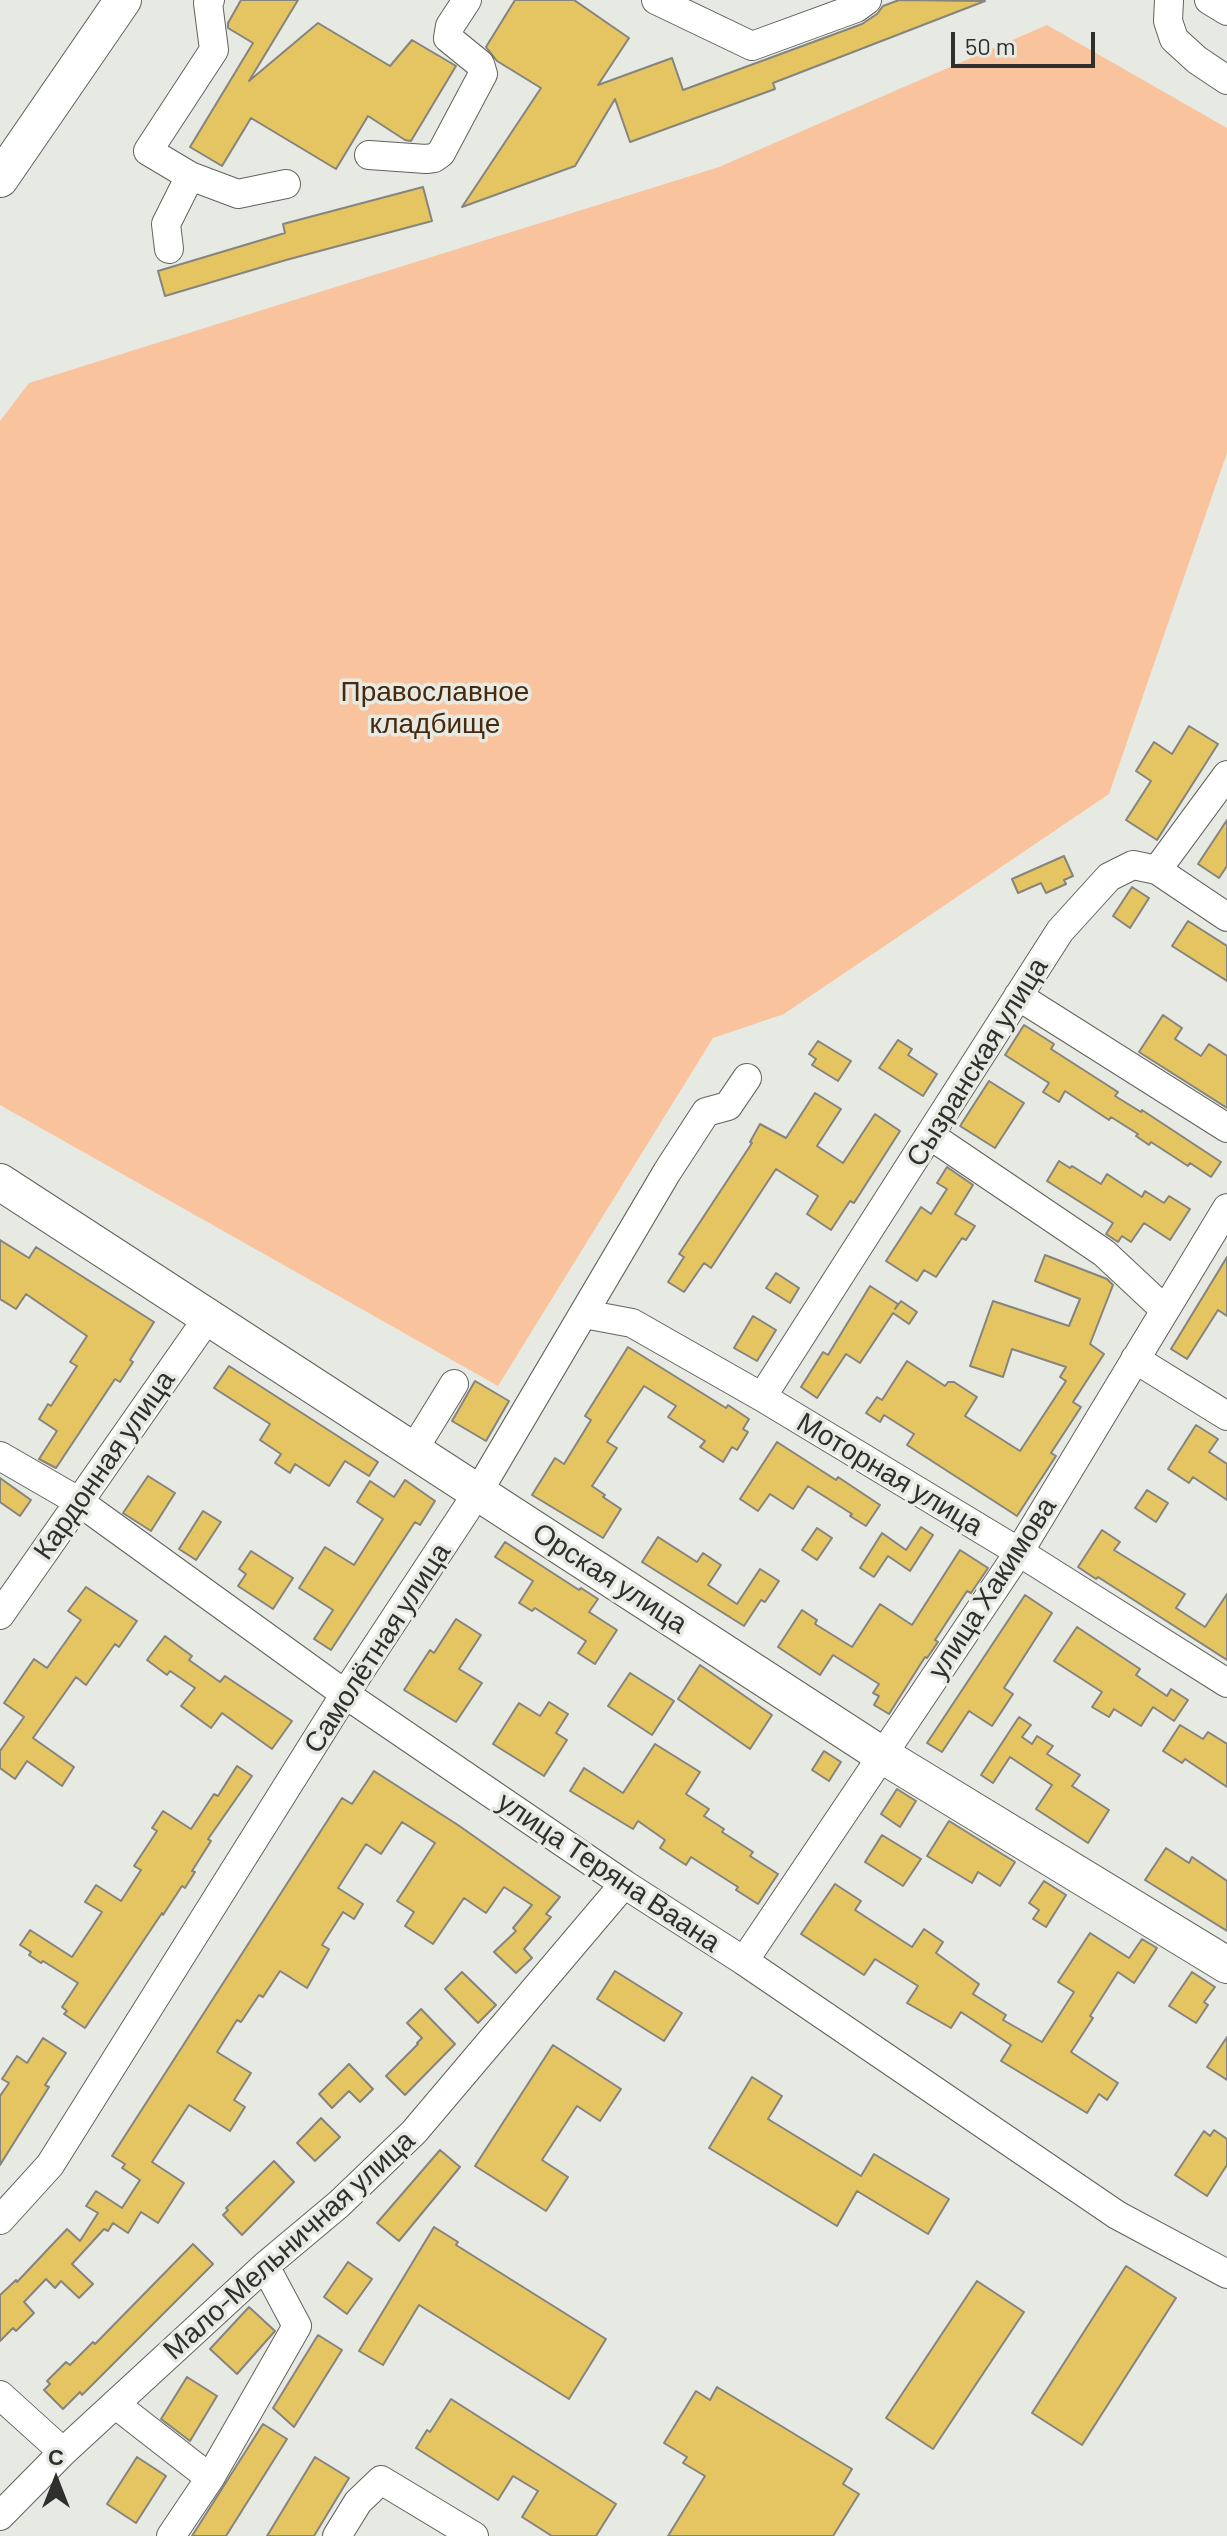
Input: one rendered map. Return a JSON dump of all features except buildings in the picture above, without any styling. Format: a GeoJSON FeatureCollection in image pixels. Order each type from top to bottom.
{"type":"FeatureCollection","features":[{"type":"Feature","properties":{"kind":"main road"},"geometry":{"type":"LineString","coordinates":[[0,179],[123,0]]}},
{"type":"Feature","properties":{"kind":"main road","name":"Орская улица"},"geometry":{"type":"LineString","coordinates":[[0,1182],[882,1755],[1227,1965]]}},
{"type":"Feature","properties":{"kind":"street"},"geometry":{"type":"LineString","coordinates":[[210,0],[214,50],[148,151],[190,176],[238,194],[286,184]]}},
{"type":"Feature","properties":{"kind":"street"},"geometry":{"type":"LineString","coordinates":[[369,155],[426,159],[441,153],[483,74],[480,64],[448,38],[450,26],[467,0]]}},
{"type":"Feature","properties":{"kind":"street"},"geometry":{"type":"LineString","coordinates":[[656,0],[752,46],[856,8],[867,0]]}},
{"type":"Feature","properties":{"kind":"street"},"geometry":{"type":"LineString","coordinates":[[1169,0],[1168,21],[1174,39],[1197,60],[1227,80]]}},
{"type":"Feature","properties":{"kind":"street"},"geometry":{"type":"LineString","coordinates":[[1209,0],[1227,11]]}},
{"type":"Feature","properties":{"kind":"street"},"geometry":{"type":"LineString","coordinates":[[169,249],[166,224],[190,176]]}},
{"type":"Feature","properties":{"kind":"street"},"geometry":{"type":"LineString","coordinates":[[1227,775],[1157,870],[1227,917]]}},
{"type":"Feature","properties":{"kind":"street","name":"Сызранская улица"},"geometry":{"type":"LineString","coordinates":[[762,1397],[1060,931],[1109,877],[1133,865],[1157,870]]}},
{"type":"Feature","properties":{"kind":"street"},"geometry":{"type":"LineString","coordinates":[[1018,996],[1227,1128]]}},
{"type":"Feature","properties":{"kind":"street","name":"Самолётная улица"},"geometry":{"type":"LineString","coordinates":[[0,2220],[50,2165],[345,1694],[478,1492],[706,1112],[728,1106],[747,1078]]}},
{"type":"Feature","properties":{"kind":"street"},"geometry":{"type":"LineString","coordinates":[[931,1136],[1104,1253],[1165,1310]]}},
{"type":"Feature","properties":{"kind":"street","name":"улица Хакимова"},"geometry":{"type":"LineString","coordinates":[[744,1961],[1019,1552],[1227,1208]]}},
{"type":"Feature","properties":{"kind":"street","name":"Моторная улица"},"geometry":{"type":"LineString","coordinates":[[584,1314],[632,1323],[762,1397],[1019,1552],[1227,1683]]}},
{"type":"Feature","properties":{"kind":"street","name":"Кардонная улица"},"geometry":{"type":"LineString","coordinates":[[0,1615],[209,1316]]}},
{"type":"Feature","properties":{"kind":"street"},"geometry":{"type":"LineString","coordinates":[[1135,1359],[1227,1416]]}},
{"type":"Feature","properties":{"kind":"street"},"geometry":{"type":"LineString","coordinates":[[414,1449],[454,1384]]}},
{"type":"Feature","properties":{"kind":"street","name":"улица Теряна Ваана"},"geometry":{"type":"LineString","coordinates":[[0,1456],[78,1501],[345,1694],[1117,2215],[1227,2274]]}},
{"type":"Feature","properties":{"kind":"street","name":"Мало-Мельничная улица"},"geometry":{"type":"LineString","coordinates":[[0,2516],[63,2452],[265,2266],[339,2204],[414,2132],[624,1884]]}},
{"type":"Feature","properties":{"kind":"street"},"geometry":{"type":"LineString","coordinates":[[171,2536],[210,2478],[297,2326],[265,2266]]}},
{"type":"Feature","properties":{"kind":"street"},"geometry":{"type":"LineString","coordinates":[[0,2395],[63,2452]]}},
{"type":"Feature","properties":{"kind":"street"},"geometry":{"type":"LineString","coordinates":[[115,2404],[210,2478]]}},
{"type":"Feature","properties":{"kind":"street"},"geometry":{"type":"LineString","coordinates":[[337,2536],[358,2502],[381,2480],[474,2536]]}},
{"type":"Feature","properties":{"kind":"green space","name":"Православное кладбище"},"geometry":{"type":"Polygon","coordinates":[[[1047,25],[1227,128],[1227,453],[1109,794],[784,1014],[713,1038],[498,1386],[0,1105],[0,421],[29,383],[719,167],[1047,25]]]}}]}
